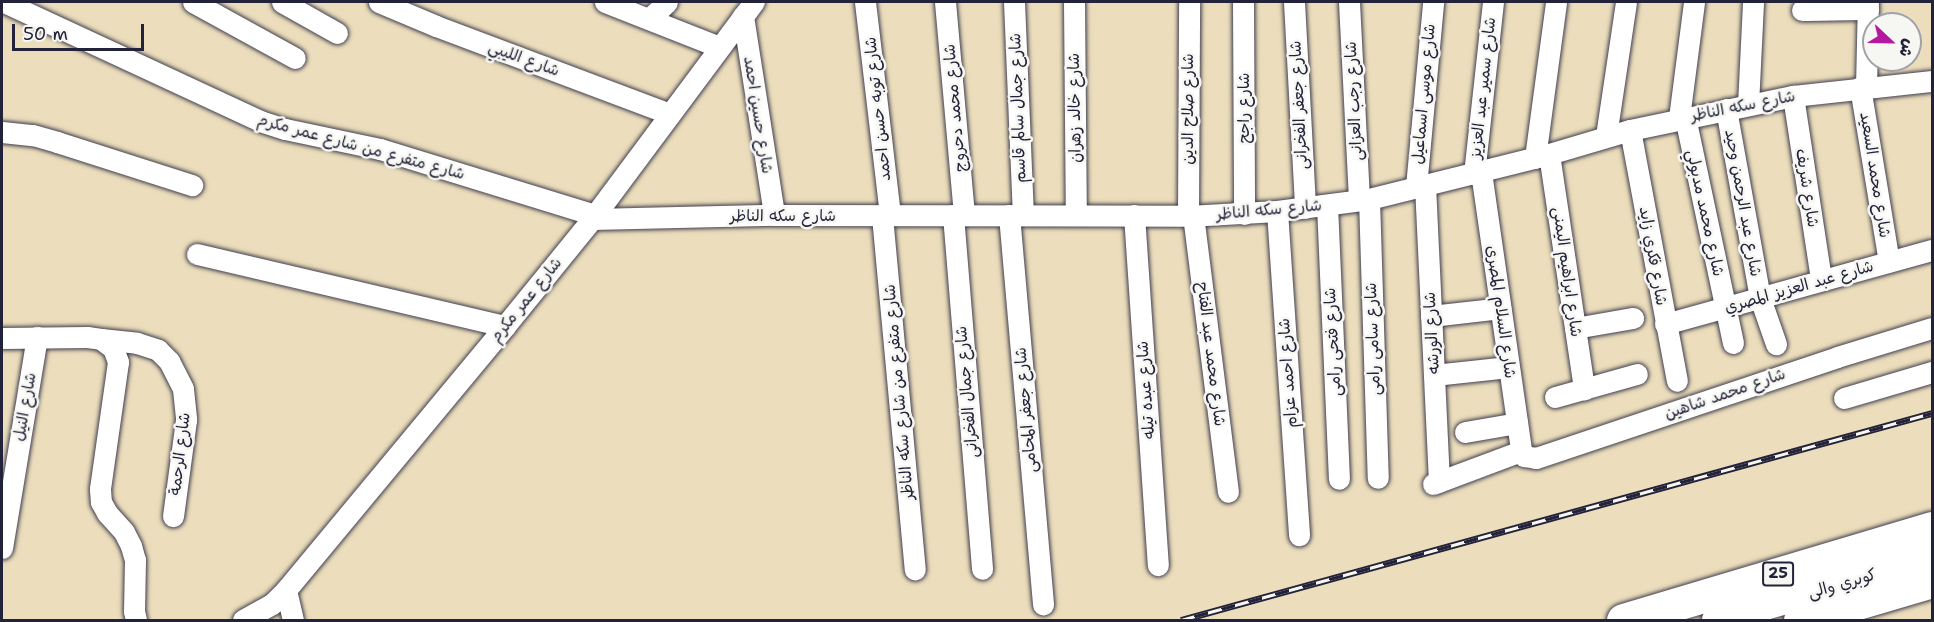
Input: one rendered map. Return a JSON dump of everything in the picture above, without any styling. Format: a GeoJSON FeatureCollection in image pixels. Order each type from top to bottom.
{"type":"FeatureCollection","features":[{"type":"Feature","properties":{"kind":"highway","name":"25"},"geometry":{"type":"LineString","coordinates":[[1623,621],[1932,528]]}},
{"type":"Feature","properties":{"kind":"highway"},"geometry":{"type":"LineString","coordinates":[[1800,621],[1932,581]]}},
{"type":"Feature","properties":{"kind":"main road","name":"كوبري والى"},"geometry":{"type":"LineString","coordinates":[[1716,621],[1932,558]]}},
{"type":"Feature","properties":{"kind":"main road","name":"كوبري والى"},"geometry":{"type":"LineString","coordinates":[[1763,621],[1932,571]]}},
{"type":"Feature","properties":{"kind":"street","name":"شارع متفرع من شارع عمر مكرم"},"geometry":{"type":"LineString","coordinates":[[4,2],[124,55],[260,121],[285,129],[381,148],[593,217]]}},
{"type":"Feature","properties":{"kind":"street"},"geometry":{"type":"LineString","coordinates":[[193,2],[295,58]]}},
{"type":"Feature","properties":{"kind":"street"},"geometry":{"type":"LineString","coordinates":[[282,2],[337,33]]}},
{"type":"Feature","properties":{"kind":"street","name":"شارع الليبي"},"geometry":{"type":"LineString","coordinates":[[379,2],[436,26],[670,114]]}},
{"type":"Feature","properties":{"kind":"street"},"geometry":{"type":"LineString","coordinates":[[605,2],[719,47]]}},
{"type":"Feature","properties":{"kind":"street"},"geometry":{"type":"LineString","coordinates":[[650,18],[667,2]]}},
{"type":"Feature","properties":{"kind":"street","name":"شارع توبه حسن احمد"},"geometry":{"type":"LineString","coordinates":[[865,2],[886,216]]}},
{"type":"Feature","properties":{"kind":"street","name":"شارع محمد دحروج"},"geometry":{"type":"LineString","coordinates":[[945,2],[958,215]]}},
{"type":"Feature","properties":{"kind":"street","name":"شارع جمال سالم قاسم"},"geometry":{"type":"LineString","coordinates":[[1014,2],[1016,215]]}},
{"type":"Feature","properties":{"kind":"street","name":"شارع خالد زهران"},"geometry":{"type":"LineString","coordinates":[[1074,2],[1076,215]]}},
{"type":"Feature","properties":{"kind":"street","name":"شارع صلاح الدين"},"geometry":{"type":"LineString","coordinates":[[1189,2],[1190,216]]}},
{"type":"Feature","properties":{"kind":"street","name":"شارع راجح"},"geometry":{"type":"LineString","coordinates":[[1243,2],[1244,214]]}},
{"type":"Feature","properties":{"kind":"street","name":"شارع جعفر الفخرانى"},"geometry":{"type":"LineString","coordinates":[[1294,2],[1305,208]]}},
{"type":"Feature","properties":{"kind":"street","name":"شارع رجب العزانى"},"geometry":{"type":"LineString","coordinates":[[1348,2],[1364,200]]}},
{"type":"Feature","properties":{"kind":"street","name":"شارع موسى اسماعيل"},"geometry":{"type":"LineString","coordinates":[[1420,186],[1433,2]]}},
{"type":"Feature","properties":{"kind":"street","name":"شارع سمير عبد العزيز"},"geometry":{"type":"LineString","coordinates":[[1478,173],[1493,2]]}},
{"type":"Feature","properties":{"kind":"street","name":"شارع ابراهيم اليمنى"},"geometry":{"type":"LineString","coordinates":[[1556,2],[1542,156],[1575,328],[1584,389]]}},
{"type":"Feature","properties":{"kind":"street"},"geometry":{"type":"LineString","coordinates":[[1606,136],[1626,2]]}},
{"type":"Feature","properties":{"kind":"street","name":"شارع محمد مدبولي"},"geometry":{"type":"LineString","coordinates":[[1694,2],[1682,118],[1732,343]]}},
{"type":"Feature","properties":{"kind":"street"},"geometry":{"type":"LineString","coordinates":[[1748,105],[1753,2]]}},
{"type":"Feature","properties":{"kind":"street"},"geometry":{"type":"LineString","coordinates":[[1802,10],[1868,5]]}},
{"type":"Feature","properties":{"kind":"street","name":"شارع محمد السعيد"},"geometry":{"type":"LineString","coordinates":[[1868,5],[1863,87],[1889,262]]}},
{"type":"Feature","properties":{"kind":"street","name":"شارع عمر مكرم"},"geometry":{"type":"LineString","coordinates":[[243,621],[272,604],[286,590],[505,326],[593,217],[748,9]]}},
{"type":"Feature","properties":{"kind":"street","name":"شارع حسين احمد"},"geometry":{"type":"LineString","coordinates":[[748,9],[774,215]]}},
{"type":"Feature","properties":{"kind":"street","name":"شارع سكه الناظر"},"geometry":{"type":"LineString","coordinates":[[593,217],[1190,216],[1276,211],[1364,200],[1478,173],[1606,136],[1726,109],[1793,96],[1932,81]]}},
{"type":"Feature","properties":{"kind":"street","name":"شارع شريف"},"geometry":{"type":"LineString","coordinates":[[1793,96],[1821,280]]}},
{"type":"Feature","properties":{"kind":"street","name":"شارع عبد الرحمن وحيد"},"geometry":{"type":"LineString","coordinates":[[1726,109],[1760,298],[1776,344]]}},
{"type":"Feature","properties":{"kind":"street","name":"شارع فكري زايد"},"geometry":{"type":"LineString","coordinates":[[1630,130],[1677,381]]}},
{"type":"Feature","properties":{"kind":"street"},"geometry":{"type":"LineString","coordinates":[[2,132],[33,135],[192,185]]}},
{"type":"Feature","properties":{"kind":"street","name":"شارع السلام المصرى"},"geometry":{"type":"LineString","coordinates":[[1478,173],[1501,308],[1521,451]]}},
{"type":"Feature","properties":{"kind":"street","name":"شارع الورشه"},"geometry":{"type":"LineString","coordinates":[[1420,186],[1431,316],[1436,483],[1521,451]]}},
{"type":"Feature","properties":{"kind":"street","name":"شارع سامى رامى"},"geometry":{"type":"LineString","coordinates":[[1364,200],[1378,478]]}},
{"type":"Feature","properties":{"kind":"street","name":"شارع فتحى رامى"},"geometry":{"type":"LineString","coordinates":[[1327,205],[1339,479]]}},
{"type":"Feature","properties":{"kind":"street","name":"شارع احمد عزام"},"geometry":{"type":"LineString","coordinates":[[1276,211],[1299,535]]}},
{"type":"Feature","properties":{"kind":"street","name":"شارع جمال الفخرانى"},"geometry":{"type":"LineString","coordinates":[[958,215],[982,569]]}},
{"type":"Feature","properties":{"kind":"street","name":"شارع جعفر المحامى"},"geometry":{"type":"LineString","coordinates":[[1016,215],[1043,605]]}},
{"type":"Feature","properties":{"kind":"street","name":"شارع عبده تيله"},"geometry":{"type":"LineString","coordinates":[[1134,215],[1158,565]]}},
{"type":"Feature","properties":{"kind":"street","name":"شارع متفرع من شارع سكه الناظر"},"geometry":{"type":"LineString","coordinates":[[886,216],[915,568]]}},
{"type":"Feature","properties":{"kind":"street","name":"شارع محمد عبد الفتاح"},"geometry":{"type":"LineString","coordinates":[[1190,216],[1228,492]]}},
{"type":"Feature","properties":{"kind":"street","name":"شارع عبد العزيز المصري"},"geometry":{"type":"LineString","coordinates":[[1665,324],[1932,250]]}},
{"type":"Feature","properties":{"kind":"street"},"geometry":{"type":"LineString","coordinates":[[197,254],[505,326]]}},
{"type":"Feature","properties":{"kind":"street"},"geometry":{"type":"LineString","coordinates":[[1431,316],[1501,308]]}},
{"type":"Feature","properties":{"kind":"street"},"geometry":{"type":"LineString","coordinates":[[1575,328],[1633,318]]}},
{"type":"Feature","properties":{"kind":"street","name":"شارع محمد شاهين"},"geometry":{"type":"LineString","coordinates":[[1521,451],[1524,456],[1536,458],[1837,357],[1932,328]]}},
{"type":"Feature","properties":{"kind":"street","name":"شارع النيل"},"geometry":{"type":"LineString","coordinates":[[2,548],[37,337]]}},
{"type":"Feature","properties":{"kind":"street","name":"شارع الرحمة"},"geometry":{"type":"LineString","coordinates":[[2,338],[101,339],[137,343],[158,350],[169,361],[180,381],[186,404],[186,420],[173,516]]}},
{"type":"Feature","properties":{"kind":"street"},"geometry":{"type":"LineString","coordinates":[[101,339],[113,348],[118,362],[100,489],[101,502],[107,513],[124,532],[131,546],[135,560],[134,611],[136,621]]}},
{"type":"Feature","properties":{"kind":"street"},"geometry":{"type":"LineString","coordinates":[[1434,375],[1509,367]]}},
{"type":"Feature","properties":{"kind":"street"},"geometry":{"type":"LineString","coordinates":[[1844,398],[1932,372]]}},
{"type":"Feature","properties":{"kind":"street"},"geometry":{"type":"LineString","coordinates":[[1555,397],[1637,374]]}},
{"type":"Feature","properties":{"kind":"street"},"geometry":{"type":"LineString","coordinates":[[1465,432],[1517,423]]}},
{"type":"Feature","properties":{"kind":"street"},"geometry":{"type":"LineString","coordinates":[[286,590],[293,621]]}},
{"type":"Feature","properties":{"kind":"railway"},"geometry":{"type":"LineString","coordinates":[[1181,620],[1932,413]]}}]}
